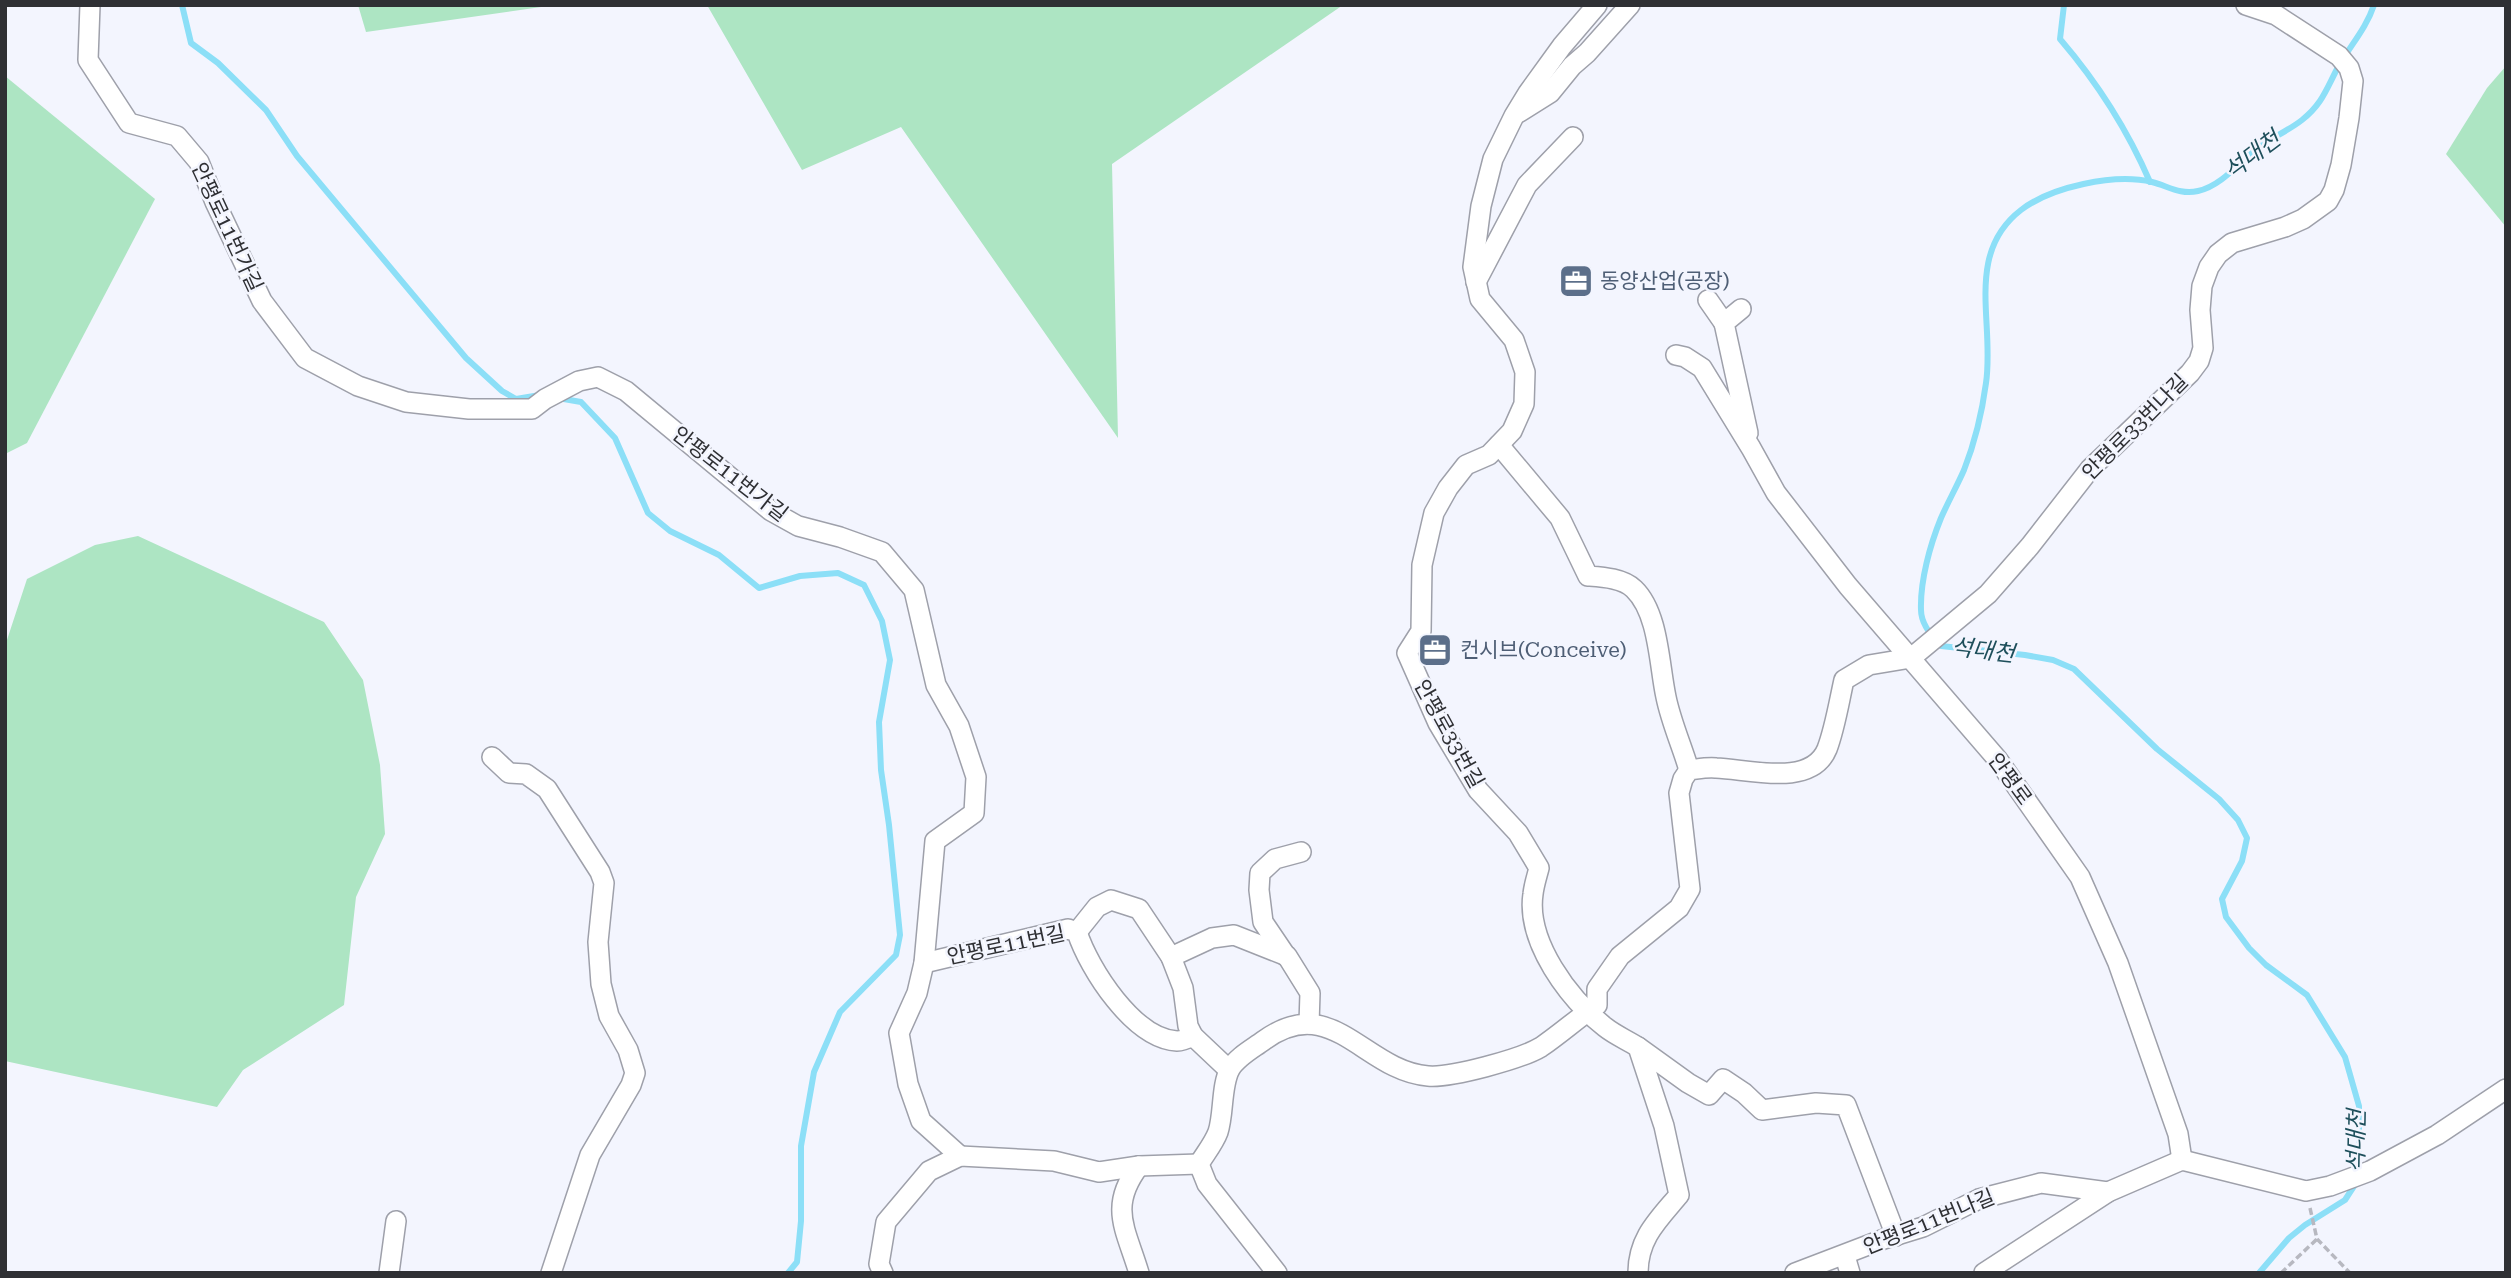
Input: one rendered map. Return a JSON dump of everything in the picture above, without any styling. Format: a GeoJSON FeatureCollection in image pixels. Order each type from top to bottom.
{"type":"FeatureCollection","features":[{"type":"Feature","properties":{"kind":"street","name":"안평로11번가길"},"geometry":{"type":"LineString","coordinates":[[90,5],[88,60],[129,123],[177,136],[199,162],[262,301],[305,358],[358,386],[406,402],[469,409],[532,409],[579,381],[598,377],[626,391],[771,511],[798,526],[882,552],[914,590],[936,685],[958,726],[976,777],[974,813],[935,841],[924,963],[917,993],[899,1033],[908,1084],[921,1121],[960,1156]]}},
{"type":"Feature","properties":{"kind":"street"},"geometry":{"type":"LineString","coordinates":[[1199,1164],[1218,1132],[1229,1070],[1272,1035],[1299,1023],[1330,1028],[1405,1072],[1429,1076],[1458,1073],[1521,1056],[1539,1048],[1597,1005],[1597,989],[1620,956],[1679,908],[1690,889],[1679,793],[1689,770],[1667,700],[1655,629],[1644,603],[1634,589],[1624,582],[1588,576],[1560,518],[1499,445],[1512,431],[1524,404],[1525,372],[1514,340],[1480,299],[1473,267],[1480,206],[1493,159],[1514,116],[1562,46],[1597,5]]}},
{"type":"Feature","properties":{"kind":"street"},"geometry":{"type":"LineString","coordinates":[[1514,116],[1550,93],[1630,5]]}},
{"type":"Feature","properties":{"kind":"street","name":"안평로33번나길"},"geometry":{"type":"LineString","coordinates":[[1689,770],[1715,768],[1761,773],[1805,770],[1818,762],[1826,751],[1844,680],[1869,665],[1911,658],[1988,594],[2030,546],[2090,469],[2190,373],[2199,361],[2203,348],[2200,310],[2202,286],[2208,267],[2218,254],[2232,243],[2303,219],[2328,201],[2341,165],[2353,81],[2344,62],[2272,10],[2246,5]]}},
{"type":"Feature","properties":{"kind":"street"},"geometry":{"type":"LineString","coordinates":[[1476,282],[1527,185],[1573,137]]}},
{"type":"Feature","properties":{"kind":"street"},"geometry":{"type":"LineString","coordinates":[[1707,300],[1724,323],[1751,447]]}},
{"type":"Feature","properties":{"kind":"street"},"geometry":{"type":"LineString","coordinates":[[1724,323],[1741,309]]}},
{"type":"Feature","properties":{"kind":"street"},"geometry":{"type":"LineString","coordinates":[[1676,355],[1702,368],[1751,447]]}},
{"type":"Feature","properties":{"kind":"street","name":"안평로33번길"},"geometry":{"type":"LineString","coordinates":[[1499,445],[1489,455],[1465,465],[1434,513],[1422,565],[1422,631],[1407,653],[1438,723],[1478,790],[1518,832],[1539,868],[1532,896],[1535,930],[1557,976],[1607,1028],[1709,1096],[1723,1079],[1744,1093],[1762,1110],[1816,1103],[1846,1105],[1895,1236]]}},
{"type":"Feature","properties":{"kind":"street","name":"안평로"},"geometry":{"type":"LineString","coordinates":[[1751,447],[1776,493],[1848,586],[1998,760],[2080,877],[2118,962],[2178,1134],[2182,1160]]}},
{"type":"Feature","properties":{"kind":"street"},"geometry":{"type":"LineString","coordinates":[[492,757],[509,774],[526,774],[547,789],[600,872],[604,883],[598,942],[601,984],[609,1016],[628,1050],[635,1073],[631,1085],[590,1155],[551,1273]]}},
{"type":"Feature","properties":{"kind":"street"},"geometry":{"type":"LineString","coordinates":[[1301,852],[1275,859],[1260,873],[1259,890],[1262,922],[1310,993],[1309,1024]]}},
{"type":"Feature","properties":{"kind":"street"},"geometry":{"type":"LineString","coordinates":[[1077,932],[1097,907],[1111,900],[1139,909],[1171,957],[1183,988],[1188,1027],[1193,1037],[1229,1070]]}},
{"type":"Feature","properties":{"kind":"street","name":"안평로11번길"},"geometry":{"type":"LineString","coordinates":[[924,963],[1068,929],[1077,932],[1082,947],[1128,1015],[1157,1036],[1179,1041],[1193,1037]]}},
{"type":"Feature","properties":{"kind":"street"},"geometry":{"type":"LineString","coordinates":[[1171,957],[1212,938],[1234,935],[1287,957]]}},
{"type":"Feature","properties":{"kind":"street"},"geometry":{"type":"LineString","coordinates":[[1638,1047],[1664,1126],[1679,1195],[1647,1233],[1638,1263],[1638,1273]]}},
{"type":"Feature","properties":{"kind":"street"},"geometry":{"type":"LineString","coordinates":[[1984,1273],[2108,1192],[2182,1160],[2306,1191],[2370,1171],[2437,1135],[2506,1089]]}},
{"type":"Feature","properties":{"kind":"street"},"geometry":{"type":"LineString","coordinates":[[883,1273],[879,1264],[886,1222],[929,1171],[960,1156],[1054,1161],[1099,1172],[1139,1166],[1199,1164]]}},
{"type":"Feature","properties":{"kind":"street"},"geometry":{"type":"LineString","coordinates":[[1199,1164],[1207,1184],[1277,1273]]}},
{"type":"Feature","properties":{"kind":"street"},"geometry":{"type":"LineString","coordinates":[[1139,1166],[1126,1183],[1119,1210],[1139,1273]]}},
{"type":"Feature","properties":{"kind":"street","name":"안평로11번나길"},"geometry":{"type":"LineString","coordinates":[[1795,1273],[1847,1264],[1895,1236],[1923,1227],[1979,1199],[2041,1183],[2108,1192]]}},
{"type":"Feature","properties":{"kind":"street"},"geometry":{"type":"LineString","coordinates":[[389,1273],[396,1221]]}},
{"type":"Feature","properties":{"kind":"path"},"geometry":{"type":"LineString","coordinates":[[2310,1208],[2316,1236],[2350,1273]]}},
{"type":"Feature","properties":{"kind":"path"},"geometry":{"type":"LineString","coordinates":[[2281,1273],[2316,1236]]}},
{"type":"Feature","properties":{"kind":"green space"},"geometry":{"type":"Polygon","coordinates":[[[358,5],[555,5],[366,32],[358,5]]]}},
{"type":"Feature","properties":{"kind":"green space"},"geometry":{"type":"Polygon","coordinates":[[[707,5],[1343,5],[1112,164],[1118,438],[901,127],[802,170],[707,5]]]}},
{"type":"Feature","properties":{"kind":"green space"},"geometry":{"type":"Polygon","coordinates":[[[2506,66],[2506,227],[2446,154],[2487,88],[2506,66]]]}},
{"type":"Feature","properties":{"kind":"green space"},"geometry":{"type":"Polygon","coordinates":[[[5,76],[155,199],[27,443],[5,454],[5,76]]]}},
{"type":"Feature","properties":{"kind":"green space"},"geometry":{"type":"Polygon","coordinates":[[[138,536],[324,622],[363,680],[380,765],[385,834],[356,897],[344,1005],[243,1070],[217,1107],[5,1061],[5,646],[27,579],[95,545],[138,536]]]}},
{"type":"Feature","properties":{"kind":"waterway"},"geometry":{"type":"LineString","coordinates":[[182,5],[191,43],[218,63],[266,110],[297,156],[466,358],[502,391],[516,399],[540,395]]}},
{"type":"Feature","properties":{"kind":"waterway"},"geometry":{"type":"LineString","coordinates":[[2064,5],[2060,39],[2110,107],[2150,182]]}},
{"type":"Feature","properties":{"kind":"waterway","name":"석대천"},"geometry":{"type":"LineString","coordinates":[[2359,1173],[2359,1106],[2345,1057],[2307,995],[2266,965],[2249,948],[2226,917],[2222,899],[2242,861],[2247,838],[2238,820],[2219,799],[2157,749],[2074,669],[2053,660],[2025,655],[1941,646],[1925,625],[1921,599],[1926,563],[1933,540],[1972,449],[1980,416],[1988,360],[1987,268],[1993,247],[2004,228],[2021,210],[2034,202],[2084,184],[2120,179],[2137,180],[2192,192],[2214,184],[2257,148],[2309,114],[2323,96],[2374,5]]}},
{"type":"Feature","properties":{"kind":"waterway"},"geometry":{"type":"LineString","coordinates":[[558,398],[581,402],[615,438],[648,513],[670,531],[719,555],[759,588],[800,576],[838,573],[864,585],[882,621],[890,660],[879,722],[881,770],[900,935],[896,955],[840,1012],[814,1072],[801,1146],[801,1221],[797,1262],[788,1273]]}},
{"type":"Feature","properties":{"kind":"waterway","name":"석대천"},"geometry":{"type":"LineString","coordinates":[[2259,1273],[2289,1238],[2345,1200],[2356,1183]]}},
{"type":"Feature","properties":{"kind":"place","name":"동양산업(공장)"},"geometry":{"type":"Point","coordinates":[1576,281]}},
{"type":"Feature","properties":{"kind":"place","name":"컨시브(Conceive)"},"geometry":{"type":"Point","coordinates":[1435,650]}}]}
